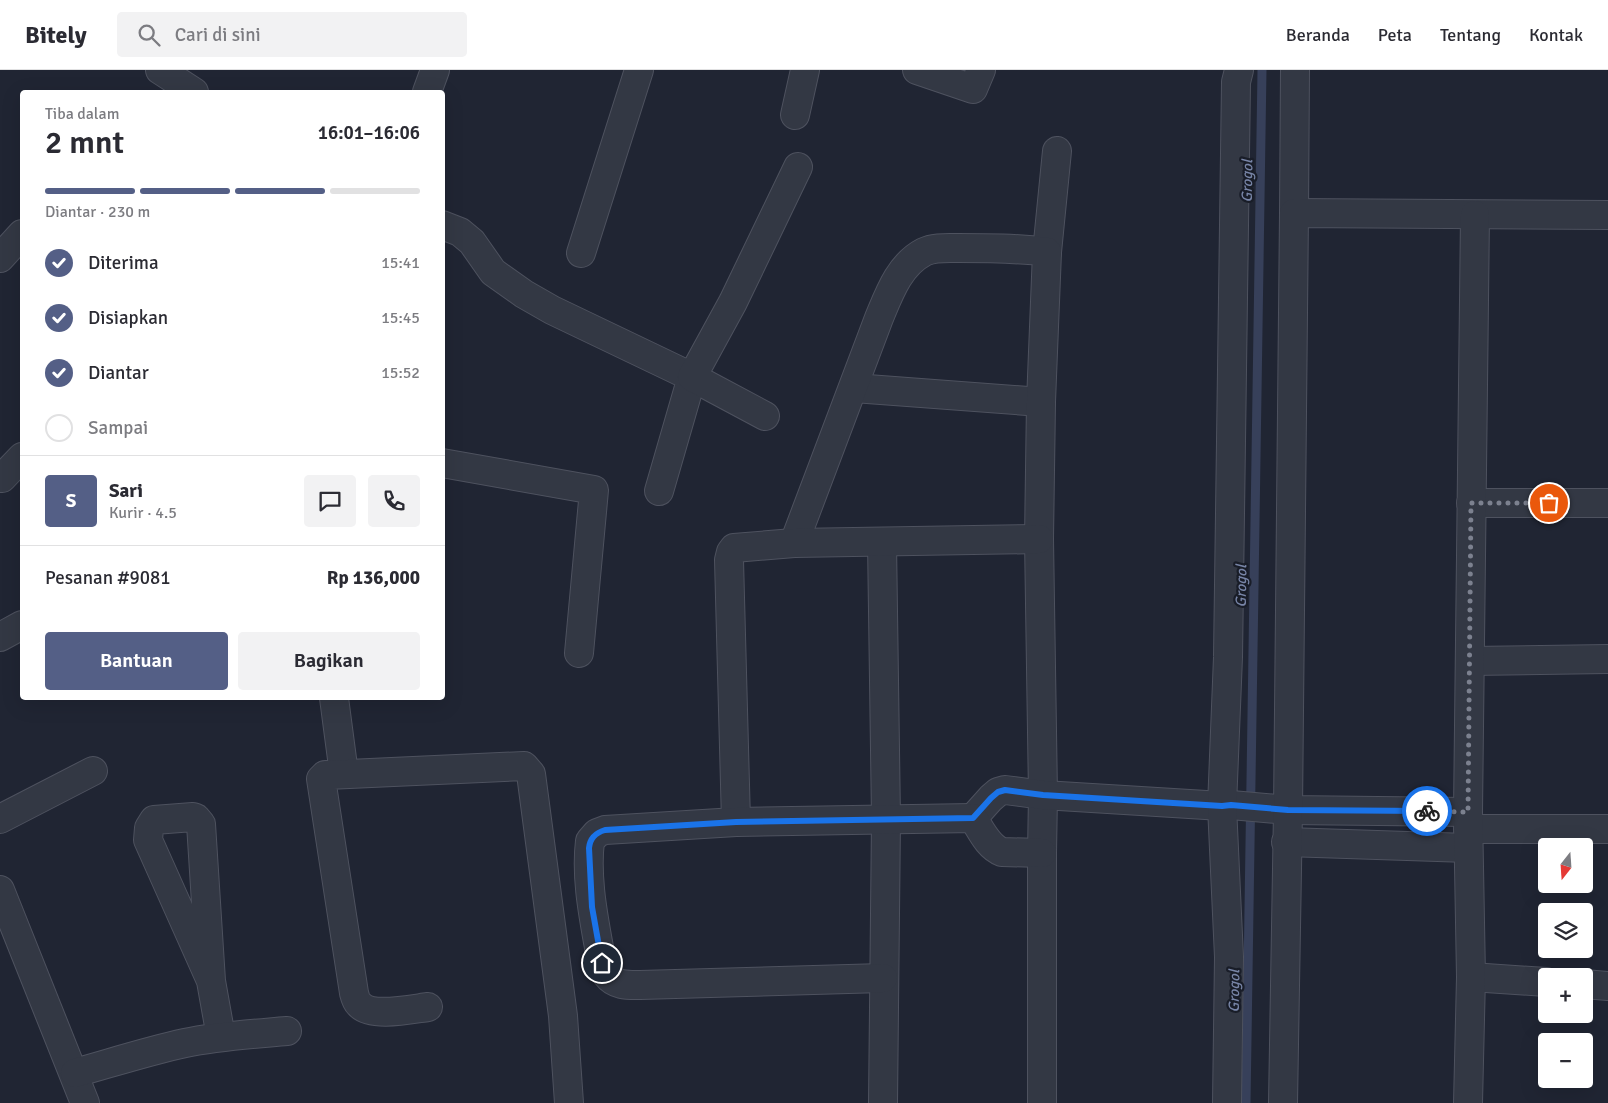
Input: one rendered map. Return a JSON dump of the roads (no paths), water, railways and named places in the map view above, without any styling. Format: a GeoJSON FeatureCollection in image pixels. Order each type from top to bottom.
{"type":"FeatureCollection","features":[{"type":"Feature","properties":{"kind":"street"},"geometry":{"type":"LineString","coordinates":[[428,90],[435,70]]}},
{"type":"Feature","properties":{"kind":"street"},"geometry":{"type":"LineString","coordinates":[[581,254],[639,70]]}},
{"type":"Feature","properties":{"kind":"street"},"geometry":{"type":"LineString","coordinates":[[795,114],[805,70]]}},
{"type":"Feature","properties":{"kind":"street"},"geometry":{"type":"LineString","coordinates":[[917,70],[972,89],[981,70]]}},
{"type":"Feature","properties":{"kind":"street"},"geometry":{"type":"LineString","coordinates":[[1227,1103],[1229,957],[1226,806],[1236,82],[1239,70]]}},
{"type":"Feature","properties":{"kind":"street"},"geometry":{"type":"LineString","coordinates":[[1283,1103],[1286,842],[1281,810],[1294,213],[1295,70]]}},
{"type":"Feature","properties":{"kind":"street"},"geometry":{"type":"LineString","coordinates":[[1042,1103],[1043,795],[1039,539],[1041,402],[1047,252],[1057,151]]}},
{"type":"Feature","properties":{"kind":"street"},"geometry":{"type":"LineString","coordinates":[[659,491],[692,377],[733,302],[798,168]]}},
{"type":"Feature","properties":{"kind":"street"},"geometry":{"type":"LineString","coordinates":[[1294,213],[1608,215]]}},
{"type":"Feature","properties":{"kind":"street"},"geometry":{"type":"LineString","coordinates":[[1468,1103],[1471,977],[1468,830],[1475,215]]}},
{"type":"Feature","properties":{"kind":"street"},"geometry":{"type":"LineString","coordinates":[[445,225],[460,232],[472,242],[494,272],[524,294],[552,310],[692,377],[765,416]]}},
{"type":"Feature","properties":{"kind":"street"},"geometry":{"type":"LineString","coordinates":[[0,258],[20,236]]}},
{"type":"Feature","properties":{"kind":"street"},"geometry":{"type":"LineString","coordinates":[[794,543],[891,290],[901,273],[913,260],[925,252],[939,249],[998,248],[1047,252]]}},
{"type":"Feature","properties":{"kind":"street"},"geometry":{"type":"LineString","coordinates":[[854,388],[1041,402]]}},
{"type":"Feature","properties":{"kind":"street"},"geometry":{"type":"LineString","coordinates":[[2,478],[20,458]]}},
{"type":"Feature","properties":{"kind":"street"},"geometry":{"type":"LineString","coordinates":[[445,463],[594,490],[579,653]]}},
{"type":"Feature","properties":{"kind":"street"},"geometry":{"type":"LineString","coordinates":[[1471,503],[1608,504]]}},
{"type":"Feature","properties":{"kind":"street"},"geometry":{"type":"LineString","coordinates":[[736,822],[729,560],[734,548],[739,546],[794,543],[1039,539]]}},
{"type":"Feature","properties":{"kind":"street"},"geometry":{"type":"LineString","coordinates":[[882,542],[886,819],[883,1103]]}},
{"type":"Feature","properties":{"kind":"street"},"geometry":{"type":"LineString","coordinates":[[0,637],[20,626]]}},
{"type":"Feature","properties":{"kind":"street"},"geometry":{"type":"LineString","coordinates":[[1470,661],[1608,659]]}},
{"type":"Feature","properties":{"kind":"street"},"geometry":{"type":"LineString","coordinates":[[334,700],[344,774]]}},
{"type":"Feature","properties":{"kind":"street"},"geometry":{"type":"LineString","coordinates":[[428,1007],[374,1011],[364,1008],[357,1003],[354,994],[321,781],[325,775],[524,766],[531,774],[563,1016],[569,1103]]}},
{"type":"Feature","properties":{"kind":"street"},"geometry":{"type":"LineString","coordinates":[[0,819],[93,771]]}},
{"type":"Feature","properties":{"kind":"street"},"geometry":{"type":"LineString","coordinates":[[883,978],[625,985],[615,982],[608,976],[602,963],[592,907],[589,864],[590,841],[597,833],[605,830],[736,822],[973,818],[998,792],[1005,790],[1043,795],[1281,810],[1468,830]]}},
{"type":"Feature","properties":{"kind":"street"},"geometry":{"type":"LineString","coordinates":[[211,981],[148,840],[149,828],[154,820],[193,817],[199,820],[201,824],[211,981],[221,1037]]}},
{"type":"Feature","properties":{"kind":"street"},"geometry":{"type":"LineString","coordinates":[[973,818],[996,850],[1042,854]]}},
{"type":"Feature","properties":{"kind":"street"},"geometry":{"type":"LineString","coordinates":[[1286,842],[1468,830],[1608,829]]}},
{"type":"Feature","properties":{"kind":"street"},"geometry":{"type":"LineString","coordinates":[[0,890],[86,1103]]}},
{"type":"Feature","properties":{"kind":"street"},"geometry":{"type":"LineString","coordinates":[[1471,977],[1538,981]]}},
{"type":"Feature","properties":{"kind":"street"},"geometry":{"type":"LineString","coordinates":[[1593,985],[1608,986]]}},
{"type":"Feature","properties":{"kind":"street"},"geometry":{"type":"LineString","coordinates":[[74,1073],[154,1050],[186,1043],[221,1037],[287,1031]]}},
{"type":"Feature","properties":{"kind":"waterway","name":"Grogol"},"geometry":{"type":"LineString","coordinates":[[1246,1103],[1262,70]]}}]}
